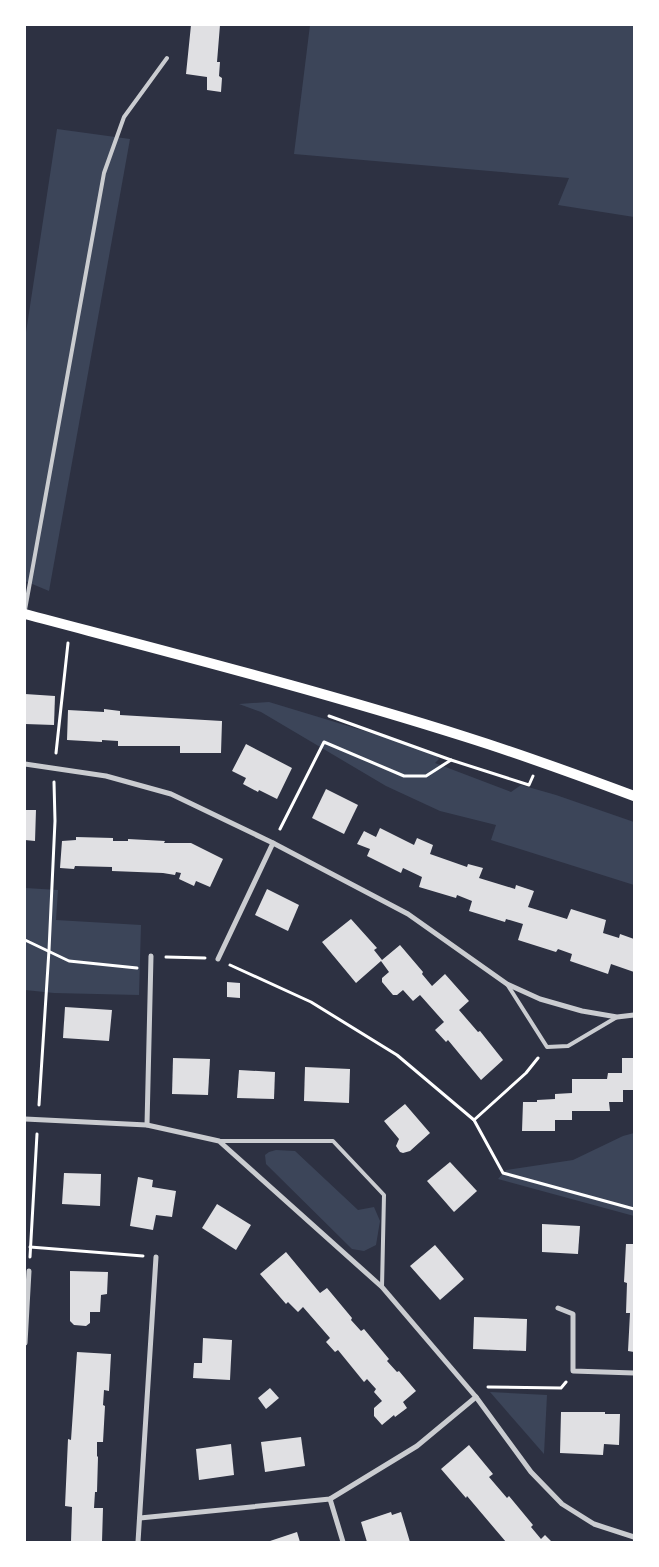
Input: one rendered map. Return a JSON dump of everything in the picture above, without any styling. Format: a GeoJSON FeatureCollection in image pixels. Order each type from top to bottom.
{"type":"FeatureCollection","features":[{"type":"Feature","properties":{"kind":"main road"},"geometry":{"type":"LineString","coordinates":[[25,612],[466,736],[634,796]]}},
{"type":"Feature","properties":{"kind":"street"},"geometry":{"type":"LineString","coordinates":[[25,764],[106,776],[170,794],[273,843],[408,914],[507,984],[540,999],[582,1011],[617,1017],[634,1015]]}},
{"type":"Feature","properties":{"kind":"street"},"geometry":{"type":"LineString","coordinates":[[218,959],[273,843]]}},
{"type":"Feature","properties":{"kind":"street"},"geometry":{"type":"LineString","coordinates":[[147,1125],[151,956]]}},
{"type":"Feature","properties":{"kind":"street"},"geometry":{"type":"LineString","coordinates":[[25,1119],[147,1125],[219,1141],[382,1286],[476,1397],[530,1472],[562,1504],[594,1524],[634,1537]]}},
{"type":"Feature","properties":{"kind":"street"},"geometry":{"type":"LineString","coordinates":[[138,1542],[156,1256]]}},
{"type":"Feature","properties":{"kind":"street"},"geometry":{"type":"LineString","coordinates":[[25,1343],[27,1270]]}},
{"type":"Feature","properties":{"kind":"street"},"geometry":{"type":"LineString","coordinates":[[558,1308],[573,1314],[574,1371],[634,1373]]}},
{"type":"Feature","properties":{"kind":"street"},"geometry":{"type":"LineString","coordinates":[[140,1518],[330,1499],[417,1446],[476,1397]]}},
{"type":"Feature","properties":{"kind":"street"},"geometry":{"type":"LineString","coordinates":[[330,1499],[343,1542]]}},
{"type":"Feature","properties":{"kind":"lane"},"geometry":{"type":"LineString","coordinates":[[25,612],[104,173],[124,117],[167,58]]}},
{"type":"Feature","properties":{"kind":"lane"},"geometry":{"type":"LineString","coordinates":[[507,984],[546,1047],[568,1046],[617,1017]]}},
{"type":"Feature","properties":{"kind":"lane"},"geometry":{"type":"LineString","coordinates":[[219,1141],[333,1141],[384,1195],[382,1286]]}},
{"type":"Feature","properties":{"kind":"path"},"geometry":{"type":"LineString","coordinates":[[27,1270],[42,1078],[49,950],[55,821],[54,768],[68,642]]}},
{"type":"Feature","properties":{"kind":"path"},"geometry":{"type":"LineString","coordinates":[[273,843],[324,742],[404,776],[426,776],[451,760],[529,786],[538,761]]}},
{"type":"Feature","properties":{"kind":"path"},"geometry":{"type":"LineString","coordinates":[[25,940],[69,961],[121,967],[150,968]]}},
{"type":"Feature","properties":{"kind":"path"},"geometry":{"type":"LineString","coordinates":[[151,956],[218,959],[311,1002],[396,1055],[474,1120],[503,1173],[634,1209]]}},
{"type":"Feature","properties":{"kind":"path"},"geometry":{"type":"LineString","coordinates":[[474,1120],[526,1073],[546,1047]]}},
{"type":"Feature","properties":{"kind":"path"},"geometry":{"type":"LineString","coordinates":[[30,1247],[156,1256]]}},
{"type":"Feature","properties":{"kind":"path"},"geometry":{"type":"LineString","coordinates":[[467,1386],[561,1388],[574,1371]]}},
{"type":"Feature","properties":{"kind":"shaded area"},"geometry":{"type":"Polygon","coordinates":[[[310,25],[634,25],[634,217],[558,205],[569,178],[294,154],[310,25]]]}},
{"type":"Feature","properties":{"kind":"shaded area"},"geometry":{"type":"Polygon","coordinates":[[[57,129],[130,139],[49,591],[25,581],[25,339],[57,129]]]}},
{"type":"Feature","properties":{"kind":"shaded area"},"geometry":{"type":"Polygon","coordinates":[[[269,702],[434,752],[439,759],[435,763],[511,792],[521,785],[634,822],[634,885],[491,840],[496,825],[440,811],[386,786],[261,712],[239,704],[269,702]]]}},
{"type":"Feature","properties":{"kind":"shaded area"},"geometry":{"type":"Polygon","coordinates":[[[25,888],[58,890],[56,920],[141,925],[139,995],[54,993],[25,990],[25,888]]]}},
{"type":"Feature","properties":{"kind":"shaded area"},"geometry":{"type":"Polygon","coordinates":[[[634,1133],[634,1216],[498,1179],[506,1170],[573,1160],[623,1136],[634,1133]]]}},
{"type":"Feature","properties":{"kind":"shaded area"},"geometry":{"type":"Polygon","coordinates":[[[276,1150],[295,1151],[358,1210],[374,1207],[380,1221],[376,1245],[364,1251],[352,1249],[266,1164],[265,1155],[276,1150]]]}},
{"type":"Feature","properties":{"kind":"shaded area"},"geometry":{"type":"Polygon","coordinates":[[[490,1392],[547,1395],[544,1454],[490,1392]]]}},
{"type":"Feature","properties":{"kind":"building"},"geometry":{"type":"Polygon","coordinates":[[[191,25],[220,25],[217,62],[220,62],[221,92],[207,90],[207,77],[186,74],[191,25]]]}},
{"type":"Feature","properties":{"kind":"building"},"geometry":{"type":"Polygon","coordinates":[[[25,694],[55,696],[54,725],[25,724],[25,694]]]}},
{"type":"Feature","properties":{"kind":"building"},"geometry":{"type":"Polygon","coordinates":[[[104,709],[120,711],[120,715],[222,721],[221,753],[180,753],[180,746],[118,746],[118,741],[67,740],[68,710],[104,712],[104,709]]]}},
{"type":"Feature","properties":{"kind":"building"},"geometry":{"type":"Polygon","coordinates":[[[246,744],[292,768],[277,799],[243,784],[246,778],[232,771],[246,744]]]}},
{"type":"Feature","properties":{"kind":"building"},"geometry":{"type":"Polygon","coordinates":[[[326,789],[358,805],[344,834],[312,818],[326,789]]]}},
{"type":"Feature","properties":{"kind":"building"},"geometry":{"type":"Polygon","coordinates":[[[25,810],[36,810],[35,841],[25,840],[25,810]]]}},
{"type":"Feature","properties":{"kind":"building"},"geometry":{"type":"Polygon","coordinates":[[[380,828],[414,845],[417,838],[433,845],[430,854],[467,867],[468,864],[483,868],[479,878],[515,889],[516,885],[534,891],[528,907],[567,919],[571,909],[606,920],[603,933],[619,938],[620,934],[634,939],[634,972],[611,964],[608,974],[570,961],[572,954],[558,949],[556,952],[518,940],[523,924],[506,919],[505,922],[469,911],[472,901],[457,895],[456,898],[419,887],[422,877],[403,868],[401,873],[367,856],[370,849],[357,844],[364,831],[376,837],[380,828]]]}},
{"type":"Feature","properties":{"kind":"building"},"geometry":{"type":"Polygon","coordinates":[[[76,837],[113,838],[113,841],[128,841],[128,839],[165,841],[164,843],[191,843],[223,859],[210,887],[196,881],[194,886],[179,879],[181,873],[176,872],[175,875],[112,871],[112,867],[75,866],[74,869],[60,868],[62,841],[76,840],[76,837]]]}},
{"type":"Feature","properties":{"kind":"building"},"geometry":{"type":"Polygon","coordinates":[[[267,889],[299,905],[288,931],[255,915],[267,889]]]}},
{"type":"Feature","properties":{"kind":"building"},"geometry":{"type":"Polygon","coordinates":[[[351,919],[377,948],[374,950],[382,960],[400,945],[423,972],[422,974],[432,986],[445,974],[469,1001],[459,1010],[478,1032],[480,1031],[503,1060],[481,1080],[448,1040],[446,1042],[435,1030],[444,1022],[420,995],[413,1001],[403,990],[397,995],[393,995],[382,982],[382,978],[389,972],[381,961],[356,983],[322,942],[351,919]]]}},
{"type":"Feature","properties":{"kind":"building"},"geometry":{"type":"Polygon","coordinates":[[[227,982],[240,983],[240,998],[227,997],[227,982]]]}},
{"type":"Feature","properties":{"kind":"building"},"geometry":{"type":"Polygon","coordinates":[[[65,1007],[112,1010],[109,1041],[63,1038],[65,1007]]]}},
{"type":"Feature","properties":{"kind":"building"},"geometry":{"type":"Polygon","coordinates":[[[173,1058],[210,1059],[208,1095],[172,1094],[173,1058]]]}},
{"type":"Feature","properties":{"kind":"building"},"geometry":{"type":"Polygon","coordinates":[[[622,1058],[634,1058],[634,1090],[623,1090],[623,1102],[609,1102],[610,1111],[572,1111],[572,1120],[555,1120],[555,1131],[522,1131],[523,1102],[555,1099],[555,1094],[572,1093],[572,1079],[607,1079],[608,1073],[622,1073],[622,1058]]]}},
{"type":"Feature","properties":{"kind":"building"},"geometry":{"type":"Polygon","coordinates":[[[305,1067],[350,1069],[349,1103],[304,1101],[305,1067]]]}},
{"type":"Feature","properties":{"kind":"building"},"geometry":{"type":"Polygon","coordinates":[[[239,1070],[275,1072],[274,1099],[237,1098],[239,1070]]]}},
{"type":"Feature","properties":{"kind":"building"},"geometry":{"type":"Polygon","coordinates":[[[405,1104],[430,1133],[410,1151],[403,1153],[396,1146],[399,1139],[384,1121],[405,1104]]]}},
{"type":"Feature","properties":{"kind":"building"},"geometry":{"type":"Polygon","coordinates":[[[450,1162],[477,1191],[454,1212],[427,1181],[450,1162]]]}},
{"type":"Feature","properties":{"kind":"building"},"geometry":{"type":"Polygon","coordinates":[[[64,1173],[101,1174],[100,1206],[62,1204],[64,1173]]]}},
{"type":"Feature","properties":{"kind":"building"},"geometry":{"type":"Polygon","coordinates":[[[138,1177],[153,1180],[152,1187],[176,1191],[172,1217],[156,1215],[153,1230],[130,1226],[138,1177]]]}},
{"type":"Feature","properties":{"kind":"building"},"geometry":{"type":"Polygon","coordinates":[[[217,1204],[251,1225],[236,1250],[202,1228],[217,1204]]]}},
{"type":"Feature","properties":{"kind":"building"},"geometry":{"type":"Polygon","coordinates":[[[542,1224],[580,1226],[578,1254],[542,1252],[542,1224]]]}},
{"type":"Feature","properties":{"kind":"building"},"geometry":{"type":"Polygon","coordinates":[[[626,1244],[634,1244],[634,1352],[628,1351],[630,1313],[626,1313],[627,1283],[624,1282],[626,1244]]]}},
{"type":"Feature","properties":{"kind":"building"},"geometry":{"type":"Polygon","coordinates":[[[435,1245],[464,1279],[440,1300],[410,1266],[435,1245]]]}},
{"type":"Feature","properties":{"kind":"building"},"geometry":{"type":"Polygon","coordinates":[[[286,1252],[320,1293],[327,1288],[352,1318],[351,1320],[361,1331],[364,1329],[389,1359],[387,1361],[397,1372],[399,1371],[416,1391],[403,1402],[407,1408],[395,1417],[394,1415],[382,1425],[374,1416],[374,1408],[382,1401],[374,1392],[376,1389],[367,1379],[364,1382],[338,1350],[335,1352],[326,1342],[330,1338],[303,1307],[298,1312],[288,1302],[286,1304],[260,1274],[286,1252]]]}},
{"type":"Feature","properties":{"kind":"building"},"geometry":{"type":"Polygon","coordinates":[[[70,1271],[108,1272],[107,1294],[101,1295],[100,1312],[90,1312],[90,1323],[86,1326],[74,1325],[70,1321],[70,1271]]]}},
{"type":"Feature","properties":{"kind":"building"},"geometry":{"type":"Polygon","coordinates":[[[474,1317],[527,1319],[526,1351],[473,1349],[474,1317]]]}},
{"type":"Feature","properties":{"kind":"building"},"geometry":{"type":"Polygon","coordinates":[[[203,1338],[232,1340],[230,1380],[193,1378],[194,1363],[202,1363],[203,1338]]]}},
{"type":"Feature","properties":{"kind":"building"},"geometry":{"type":"Polygon","coordinates":[[[77,1352],[111,1354],[109,1391],[104,1390],[103,1442],[97,1442],[97,1492],[95,1492],[94,1508],[103,1508],[102,1542],[71,1542],[72,1507],[65,1506],[68,1439],[71,1440],[77,1352]]]}},
{"type":"Feature","properties":{"kind":"building"},"geometry":{"type":"Polygon","coordinates":[[[270,1388],[279,1398],[266,1409],[258,1398],[270,1388]]]}},
{"type":"Feature","properties":{"kind":"building"},"geometry":{"type":"Polygon","coordinates":[[[561,1412],[620,1414],[619,1445],[604,1444],[603,1455],[560,1453],[561,1412]]]}},
{"type":"Feature","properties":{"kind":"building"},"geometry":{"type":"Polygon","coordinates":[[[301,1437],[305,1466],[265,1472],[261,1442],[301,1437]]]}},
{"type":"Feature","properties":{"kind":"building"},"geometry":{"type":"Polygon","coordinates":[[[231,1444],[234,1475],[199,1480],[196,1449],[231,1444]]]}},
{"type":"Feature","properties":{"kind":"building"},"geometry":{"type":"Polygon","coordinates":[[[469,1445],[493,1474],[489,1477],[507,1498],[509,1496],[533,1525],[531,1527],[541,1539],[545,1535],[552,1542],[506,1542],[441,1469],[469,1445]]]}},
{"type":"Feature","properties":{"kind":"building"},"geometry":{"type":"Polygon","coordinates":[[[391,1512],[392,1515],[401,1512],[410,1542],[367,1542],[361,1522],[391,1512]]]}},
{"type":"Feature","properties":{"kind":"building"},"geometry":{"type":"Polygon","coordinates":[[[297,1532],[300,1542],[267,1542],[297,1532]]]}}]}
